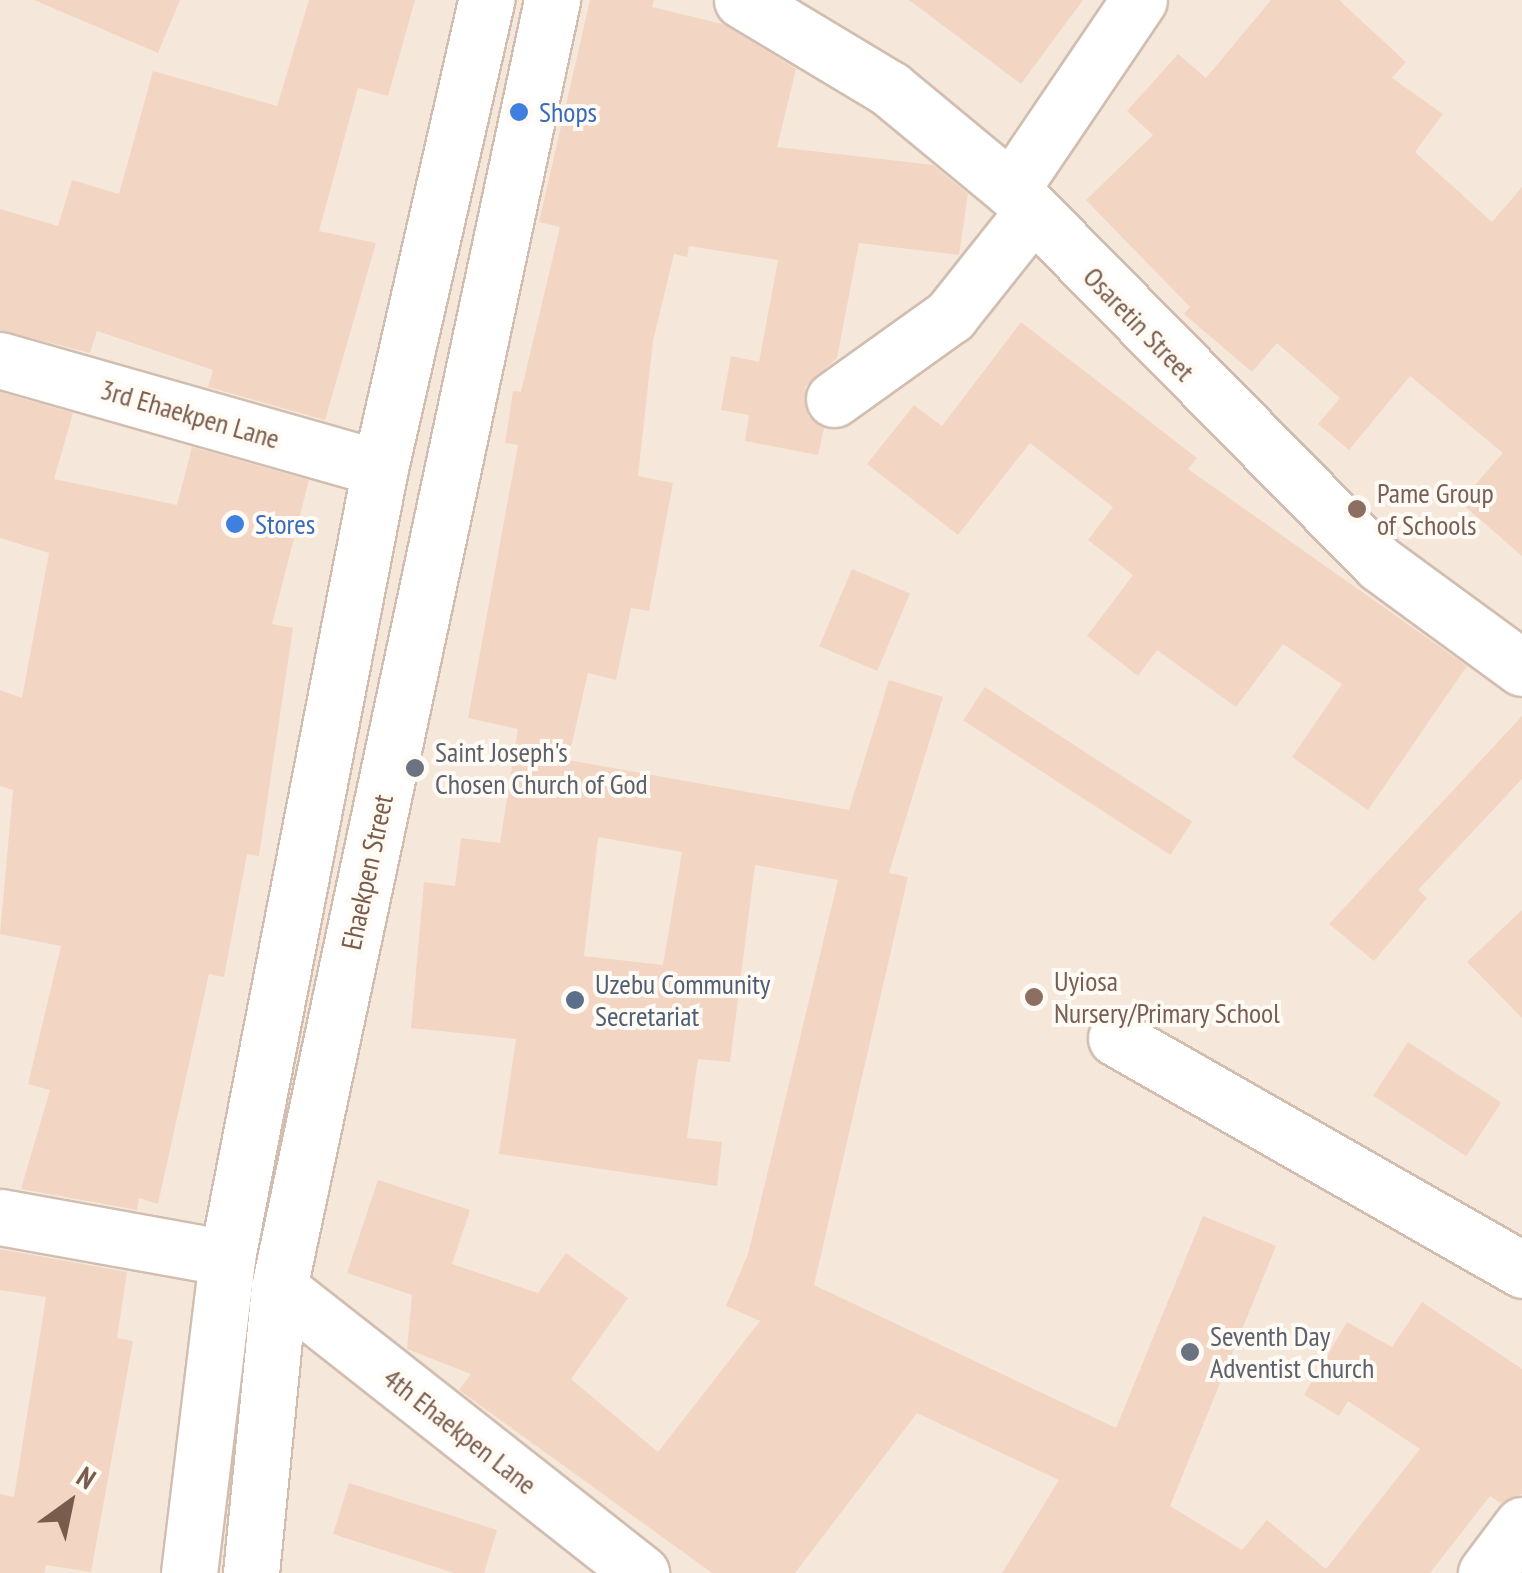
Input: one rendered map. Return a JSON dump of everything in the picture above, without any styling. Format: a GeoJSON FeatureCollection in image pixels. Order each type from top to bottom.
{"type":"FeatureCollection","features":[{"type":"Feature","properties":{"kind":"street"},"geometry":{"type":"LineString","coordinates":[[189,1573],[228,1258],[380,468],[486,0]]}},
{"type":"Feature","properties":{"kind":"street","name":"Ehaekpen Street"},"geometry":{"type":"LineString","coordinates":[[251,1573],[279,1288],[552,0]]}},
{"type":"Feature","properties":{"kind":"street","name":"Osaretin Street"},"geometry":{"type":"LineString","coordinates":[[742,0],[890,89],[1021,201],[1380,564],[1522,668]]}},
{"type":"Feature","properties":{"kind":"street"},"geometry":{"type":"LineString","coordinates":[[834,399],[950,316],[1139,0]]}},
{"type":"Feature","properties":{"kind":"street","name":"3rd Ehaekpen Lane"},"geometry":{"type":"LineString","coordinates":[[0,360],[380,468]]}},
{"type":"Feature","properties":{"kind":"street"},"geometry":{"type":"LineString","coordinates":[[1116,1038],[1522,1270]]}},
{"type":"Feature","properties":{"kind":"street"},"geometry":{"type":"LineString","coordinates":[[0,1216],[228,1258]]}},
{"type":"Feature","properties":{"kind":"street","name":"4th Ehaekpen Lane"},"geometry":{"type":"LineString","coordinates":[[279,1288],[641,1573]]}},
{"type":"Feature","properties":{"kind":"street"},"geometry":{"type":"LineString","coordinates":[[1486,1573],[1522,1525]]}},
{"type":"Feature","properties":{"kind":"shaded area"},"geometry":{"type":"Polygon","coordinates":[[[0,0],[1522,0],[1522,1573],[0,1573],[0,0]]]}},
{"type":"Feature","properties":{"kind":"building"},"geometry":{"type":"Polygon","coordinates":[[[34,0],[180,0],[158,53],[34,0]]]}},
{"type":"Feature","properties":{"kind":"building"},"geometry":{"type":"Polygon","coordinates":[[[309,0],[415,0],[388,96],[358,88],[319,231],[376,243],[325,420],[208,387],[213,370],[97,331],[90,353],[0,330],[0,209],[58,226],[72,180],[119,194],[153,71],[277,106],[309,0]]]}},
{"type":"Feature","properties":{"kind":"building"},"geometry":{"type":"Polygon","coordinates":[[[590,0],[654,0],[652,7],[723,24],[796,69],[777,147],[933,165],[968,194],[959,255],[859,243],[837,358],[805,387],[808,416],[824,428],[818,455],[745,441],[749,415],[721,410],[731,356],[759,362],[778,260],[689,246],[687,257],[674,254],[653,341],[638,476],[673,483],[649,611],[631,608],[616,680],[588,673],[568,760],[849,810],[889,680],[943,697],[889,873],[908,877],[814,1285],[1116,1428],[1203,1216],[1276,1246],[1170,1506],[1242,1550],[1267,1520],[1326,1569],[1420,1449],[1348,1401],[1339,1416],[1304,1395],[1347,1322],[1392,1347],[1422,1302],[1522,1369],[1522,1494],[1500,1503],[1490,1496],[1430,1573],[1002,1573],[1059,1480],[917,1413],[795,1573],[712,1573],[459,1390],[471,1374],[407,1349],[412,1295],[347,1273],[378,1180],[470,1210],[452,1264],[538,1293],[566,1253],[628,1298],[571,1379],[658,1452],[760,1321],[726,1306],[748,1254],[838,880],[755,865],[730,1062],[698,1059],[687,1138],[722,1142],[717,1186],[499,1154],[516,1039],[411,1028],[424,882],[455,886],[461,838],[500,843],[518,729],[468,718],[518,445],[505,443],[513,391],[521,392],[560,227],[539,222],[590,0]],[[598,837],[584,956],[663,965],[682,852],[598,837]]]}},
{"type":"Feature","properties":{"kind":"building"},"geometry":{"type":"Polygon","coordinates":[[[909,0],[1083,0],[1021,84],[909,0]]]}},
{"type":"Feature","properties":{"kind":"building"},"geometry":{"type":"Polygon","coordinates":[[[1271,0],[1339,0],[1406,62],[1392,78],[1443,114],[1415,152],[1492,222],[1522,187],[1522,556],[1460,502],[1503,453],[1410,376],[1349,450],[1318,424],[1340,398],[1277,343],[1252,372],[1184,314],[1190,307],[1086,200],[1153,135],[1127,111],[1178,54],[1206,78],[1271,0]]]}},
{"type":"Feature","properties":{"kind":"building"},"geometry":{"type":"Polygon","coordinates":[[[1021,322],[1197,458],[1188,469],[1467,666],[1368,810],[1292,757],[1342,684],[1283,644],[1236,707],[1157,650],[1138,676],[1087,636],[1133,575],[1088,540],[1113,507],[1030,443],[958,535],[867,464],[914,405],[942,426],[1021,322]]]}},
{"type":"Feature","properties":{"kind":"building"},"geometry":{"type":"Polygon","coordinates":[[[0,392],[73,413],[54,479],[177,505],[192,447],[309,480],[272,624],[293,628],[259,856],[247,854],[224,977],[209,974],[158,1204],[139,1198],[137,1210],[21,1189],[50,1090],[28,1084],[61,946],[0,934],[13,790],[0,786],[0,690],[22,698],[49,553],[0,538],[0,392]]]}},
{"type":"Feature","properties":{"kind":"building"},"geometry":{"type":"Polygon","coordinates":[[[852,569],[910,594],[877,671],[819,646],[852,569]]]}},
{"type":"Feature","properties":{"kind":"building"},"geometry":{"type":"Polygon","coordinates":[[[985,687],[1192,822],[1170,855],[963,721],[985,687]]]}},
{"type":"Feature","properties":{"kind":"building"},"geometry":{"type":"Polygon","coordinates":[[[1522,716],[1522,779],[1418,890],[1427,898],[1374,961],[1329,924],[1522,716]]]}},
{"type":"Feature","properties":{"kind":"building"},"geometry":{"type":"Polygon","coordinates":[[[1522,910],[1522,1018],[1467,962],[1522,910]]]}},
{"type":"Feature","properties":{"kind":"building"},"geometry":{"type":"Polygon","coordinates":[[[1408,1042],[1501,1102],[1466,1156],[1373,1096],[1408,1042]]]}},
{"type":"Feature","properties":{"kind":"building"},"geometry":{"type":"Polygon","coordinates":[[[0,1249],[127,1272],[117,1338],[133,1341],[91,1572],[46,1565],[44,1573],[0,1573],[0,1494],[14,1497],[46,1297],[0,1290],[0,1249]]]}},
{"type":"Feature","properties":{"kind":"building"},"geometry":{"type":"Polygon","coordinates":[[[349,1483],[497,1530],[484,1573],[454,1573],[333,1534],[349,1483]]]}},
{"type":"Feature","properties":{"kind":"place","name":"Shops"},"geometry":{"type":"Point","coordinates":[519,112]}},
{"type":"Feature","properties":{"kind":"place","name":"Pame Group of Schools"},"geometry":{"type":"Point","coordinates":[1357,509]}},
{"type":"Feature","properties":{"kind":"place","name":"Stores"},"geometry":{"type":"Point","coordinates":[235,524]}},
{"type":"Feature","properties":{"kind":"place","name":"Saint Joseph's Chosen Church of God"},"geometry":{"type":"Point","coordinates":[415,768]}},
{"type":"Feature","properties":{"kind":"place","name":"Uyiosa Nursery/Primary School"},"geometry":{"type":"Point","coordinates":[1034,997]}},
{"type":"Feature","properties":{"kind":"place","name":"Uzebu Community Secretariat"},"geometry":{"type":"Point","coordinates":[575,1000]}},
{"type":"Feature","properties":{"kind":"place","name":"Seventh Day Adventist Church"},"geometry":{"type":"Point","coordinates":[1190,1352]}}]}
